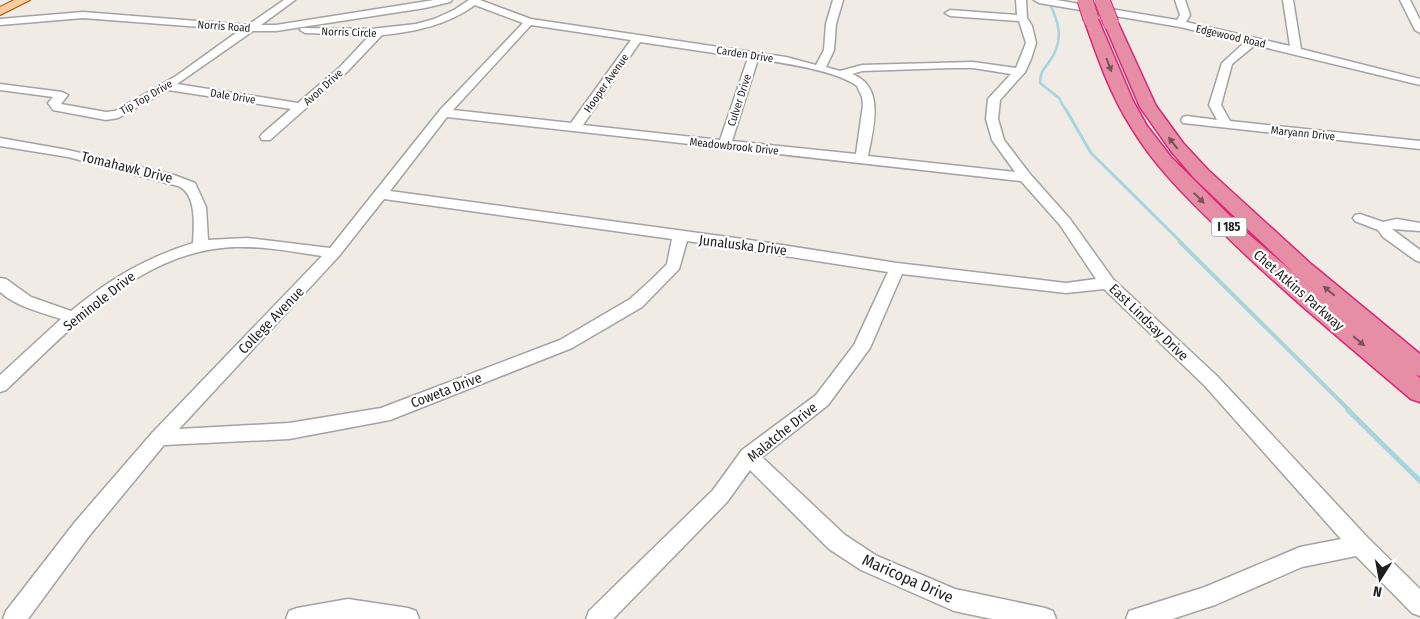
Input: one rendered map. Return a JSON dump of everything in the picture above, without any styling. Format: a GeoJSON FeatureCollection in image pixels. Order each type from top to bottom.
{"type":"FeatureCollection","features":[{"type":"Feature","properties":{"kind":"highway","name":"Chet Atkins Parkway"},"geometry":{"type":"LineString","coordinates":[[1102,0],[1148,107],[1176,147],[1201,174],[1303,269],[1420,367]]}},
{"type":"Feature","properties":{"kind":"highway","name":"Chet Atkins Parkway"},"geometry":{"type":"LineString","coordinates":[[1087,9],[1117,88],[1140,128],[1160,156],[1247,246],[1420,392]]}},
{"type":"Feature","properties":{"kind":"main road"},"geometry":{"type":"LineString","coordinates":[[0,11],[24,0]]}},
{"type":"Feature","properties":{"kind":"street","name":"Tip Top Drive"},"geometry":{"type":"LineString","coordinates":[[0,87],[62,95],[54,103],[57,107],[106,116],[118,114],[166,86],[290,0]]}},
{"type":"Feature","properties":{"kind":"street","name":"Norris Road"},"geometry":{"type":"LineString","coordinates":[[0,22],[83,16],[249,28],[276,28],[425,6],[447,0]]}},
{"type":"Feature","properties":{"kind":"street","name":"Norris Circle"},"geometry":{"type":"LineString","coordinates":[[276,28],[377,34],[420,26],[450,16],[475,0]]}},
{"type":"Feature","properties":{"kind":"street","name":"Carden Drive"},"geometry":{"type":"LineString","coordinates":[[475,0],[529,22],[786,60],[840,74]]}},
{"type":"Feature","properties":{"kind":"street"},"geometry":{"type":"LineString","coordinates":[[820,68],[829,50],[831,24],[838,0]]}},
{"type":"Feature","properties":{"kind":"street","name":"East Lindsay Drive"},"geometry":{"type":"LineString","coordinates":[[1021,0],[1022,18],[1027,26],[1031,43],[1026,60],[1019,72],[994,99],[992,118],[998,140],[1025,177],[1065,222],[1108,283],[1211,381],[1360,544],[1420,605]]}},
{"type":"Feature","properties":{"kind":"street","name":"Edgewood Road"},"geometry":{"type":"LineString","coordinates":[[1039,0],[1071,3],[1087,9],[1180,24],[1420,82]]}},
{"type":"Feature","properties":{"kind":"street"},"geometry":{"type":"LineString","coordinates":[[1180,0],[1184,15],[1180,24]]}},
{"type":"Feature","properties":{"kind":"street"},"geometry":{"type":"LineString","coordinates":[[1288,0],[1296,51]]}},
{"type":"Feature","properties":{"kind":"street"},"geometry":{"type":"LineString","coordinates":[[1405,0],[1420,30]]}},
{"type":"Feature","properties":{"kind":"street"},"geometry":{"type":"LineString","coordinates":[[950,13],[1022,18]]}},
{"type":"Feature","properties":{"kind":"street","name":"College Avenue"},"geometry":{"type":"LineString","coordinates":[[14,619],[82,529],[159,438],[334,254],[444,113],[529,22]]}},
{"type":"Feature","properties":{"kind":"street","name":"Avon Drive"},"geometry":{"type":"LineString","coordinates":[[266,137],[342,70],[377,34]]}},
{"type":"Feature","properties":{"kind":"street","name":"Hooper Avenue"},"geometry":{"type":"LineString","coordinates":[[575,127],[637,39]]}},
{"type":"Feature","properties":{"kind":"street"},"geometry":{"type":"LineString","coordinates":[[1226,124],[1215,105],[1219,86],[1227,63],[1252,42]]}},
{"type":"Feature","properties":{"kind":"street","name":"Culver Drive"},"geometry":{"type":"LineString","coordinates":[[724,145],[754,56]]}},
{"type":"Feature","properties":{"kind":"street"},"geometry":{"type":"LineString","coordinates":[[840,74],[862,68],[951,65],[973,65],[1019,72]]}},
{"type":"Feature","properties":{"kind":"street"},"geometry":{"type":"LineString","coordinates":[[840,74],[855,79],[866,90],[869,115],[861,160]]}},
{"type":"Feature","properties":{"kind":"street","name":"Dale Drive"},"geometry":{"type":"LineString","coordinates":[[166,86],[300,107]]}},
{"type":"Feature","properties":{"kind":"street","name":"Meadowbrook Drive"},"geometry":{"type":"LineString","coordinates":[[444,113],[1025,177]]}},
{"type":"Feature","properties":{"kind":"street","name":"Maryann Drive"},"geometry":{"type":"LineString","coordinates":[[1187,120],[1420,145]]}},
{"type":"Feature","properties":{"kind":"street","name":"Tomahawk Drive"},"geometry":{"type":"LineString","coordinates":[[0,142],[62,151],[160,175],[190,186],[200,206],[202,219],[200,246]]}},
{"type":"Feature","properties":{"kind":"street","name":"Junaluska Drive"},"geometry":{"type":"LineString","coordinates":[[379,194],[750,245],[897,268],[1066,288],[1108,283]]}},
{"type":"Feature","properties":{"kind":"street"},"geometry":{"type":"LineString","coordinates":[[1360,218],[1384,227],[1388,234],[1420,257]]}},
{"type":"Feature","properties":{"kind":"street"},"geometry":{"type":"LineString","coordinates":[[1384,227],[1399,224],[1420,227]]}},
{"type":"Feature","properties":{"kind":"street","name":"Coweta Drive"},"geometry":{"type":"LineString","coordinates":[[159,438],[289,431],[383,415],[566,344],[636,303],[674,265],[680,236]]}},
{"type":"Feature","properties":{"kind":"street","name":"Seminole Drive"},"geometry":{"type":"LineString","coordinates":[[0,385],[75,318],[134,272],[165,257],[200,246],[234,242],[334,254]]}},
{"type":"Feature","properties":{"kind":"street","name":"Malatche Drive"},"geometry":{"type":"LineString","coordinates":[[597,619],[720,496],[749,456],[822,400],[862,348],[897,268]]}},
{"type":"Feature","properties":{"kind":"street"},"geometry":{"type":"LineString","coordinates":[[0,283],[5,289],[31,303],[75,318]]}},
{"type":"Feature","properties":{"kind":"street","name":"Maricopa Drive"},"geometry":{"type":"LineString","coordinates":[[749,456],[837,542],[869,563],[954,600],[1045,619]]}},
{"type":"Feature","properties":{"kind":"street"},"geometry":{"type":"LineString","coordinates":[[1137,619],[1207,597],[1300,558],[1360,544]]}},
{"type":"Feature","properties":{"kind":"street"},"geometry":{"type":"LineString","coordinates":[[297,619],[348,610],[408,619]]}},
{"type":"Feature","properties":{"kind":"waterway"},"geometry":{"type":"LineString","coordinates":[[1048,0],[1055,16],[1059,39],[1054,54],[1041,74],[1040,83],[1059,98],[1065,109]]}},
{"type":"Feature","properties":{"kind":"waterway"},"geometry":{"type":"LineString","coordinates":[[1065,108],[1091,153],[1182,243]]}},
{"type":"Feature","properties":{"kind":"waterway"},"geometry":{"type":"LineString","coordinates":[[1180,242],[1350,411]]}},
{"type":"Feature","properties":{"kind":"waterway"},"geometry":{"type":"LineString","coordinates":[[1348,410],[1420,481]]}}]}
